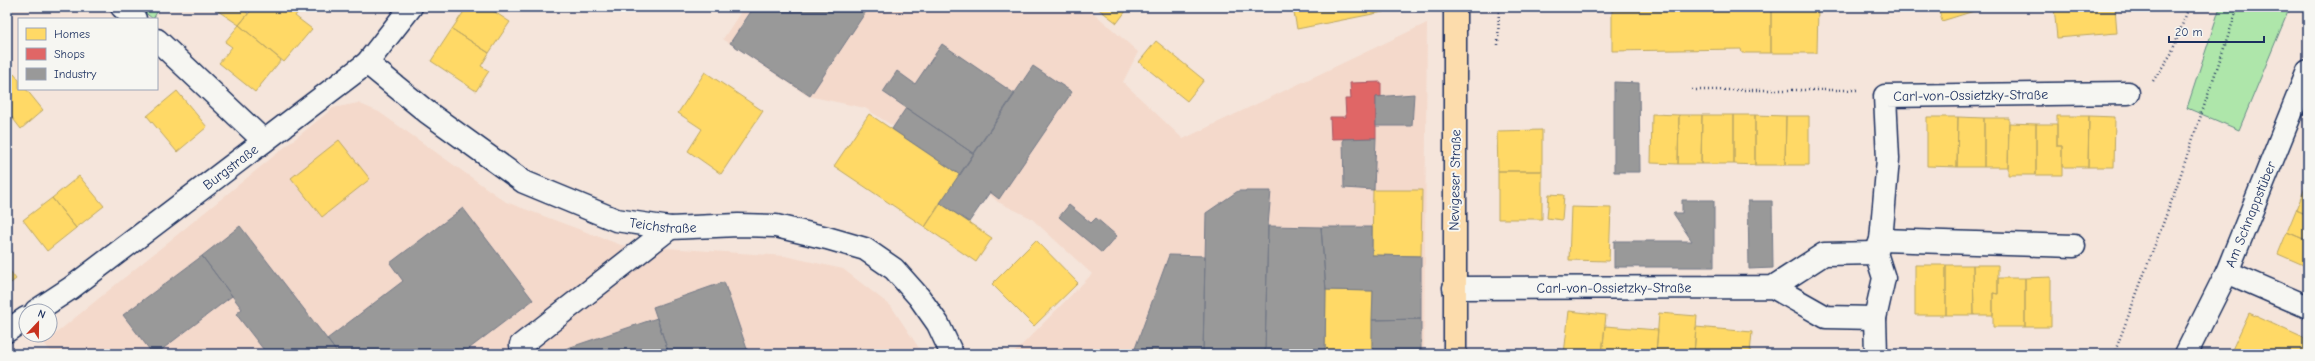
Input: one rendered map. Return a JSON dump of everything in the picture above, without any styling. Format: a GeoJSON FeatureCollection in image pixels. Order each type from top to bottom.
{"type":"FeatureCollection","features":[{"type":"Feature","properties":{"kind":"main road","name":"Nevigeser Straße"},"geometry":{"type":"LineString","coordinates":[[1455,7],[1455,354]]}},
{"type":"Feature","properties":{"kind":"street"},"geometry":{"type":"LineString","coordinates":[[122,7],[134,18]]}},
{"type":"Feature","properties":{"kind":"street","name":"Burgstraße"},"geometry":{"type":"LineString","coordinates":[[48,303],[77,283],[368,63],[411,7]]}},
{"type":"Feature","properties":{"kind":"street"},"geometry":{"type":"LineString","coordinates":[[158,41],[264,141]]}},
{"type":"Feature","properties":{"kind":"street","name":"Teichstraße"},"geometry":{"type":"LineString","coordinates":[[368,63],[427,112],[524,182],[616,220],[670,228],[738,225],[776,226],[865,249],[894,269],[919,297],[938,324],[952,354]]}},
{"type":"Feature","properties":{"kind":"street","name":"Am Schnappstüber"},"geometry":{"type":"LineString","coordinates":[[2186,354],[2227,272],[2308,71]]}},
{"type":"Feature","properties":{"kind":"street","name":"Carl-von-Ossietzky-Straße"},"geometry":{"type":"LineString","coordinates":[[1876,354],[1875,318],[1884,278],[1879,247],[1888,159],[1885,96],[2128,92]]}},
{"type":"Feature","properties":{"kind":"street"},"geometry":{"type":"LineString","coordinates":[[524,354],[521,345],[670,228]]}},
{"type":"Feature","properties":{"kind":"street"},"geometry":{"type":"LineString","coordinates":[[1773,287],[1824,254],[1879,247],[2074,246]]}},
{"type":"Feature","properties":{"kind":"street"},"geometry":{"type":"LineString","coordinates":[[2227,272],[2308,307]]}},
{"type":"Feature","properties":{"kind":"street","name":"Carl-von-Ossietzky-Straße"},"geometry":{"type":"LineString","coordinates":[[1454,288],[1773,287],[1826,317],[1875,318]]}},
{"type":"Feature","properties":{"kind":"street"},"geometry":{"type":"LineString","coordinates":[[7,331],[18,323]]}},
{"type":"Feature","properties":{"kind":"path"},"geometry":{"type":"LineString","coordinates":[[1417,7],[1417,12]]}},
{"type":"Feature","properties":{"kind":"path"},"geometry":{"type":"LineString","coordinates":[[1498,45],[1499,7]]}},
{"type":"Feature","properties":{"kind":"path"},"geometry":{"type":"LineString","coordinates":[[2128,92],[2155,80],[2172,54],[2189,7]]}},
{"type":"Feature","properties":{"kind":"path"},"geometry":{"type":"LineString","coordinates":[[2114,354],[2173,197],[2238,7]]}},
{"type":"Feature","properties":{"kind":"path"},"geometry":{"type":"LineString","coordinates":[[1692,90],[1874,90],[1885,96]]}},
{"type":"Feature","properties":{"kind":"shaded area"},"geometry":{"type":"Polygon","coordinates":[[[744,7],[1087,7],[1138,52],[1123,82],[1183,139],[1427,23],[1424,354],[1013,354],[1092,274],[1031,218],[998,202],[965,173],[865,108],[808,96],[723,39],[744,7]]]}},
{"type":"Feature","properties":{"kind":"shaded area"},"geometry":{"type":"Polygon","coordinates":[[[358,103],[379,112],[506,202],[621,245],[785,256],[843,269],[891,306],[923,354],[53,354],[44,343],[58,343],[58,332],[333,108],[358,103]]]}},
{"type":"Feature","properties":{"kind":"green space"},"geometry":{"type":"Polygon","coordinates":[[[138,7],[160,7],[154,18],[138,7]]]}},
{"type":"Feature","properties":{"kind":"green space"},"geometry":{"type":"Polygon","coordinates":[[[2220,7],[2290,7],[2239,130],[2187,108],[2220,7]]]}},
{"type":"Feature","properties":{"kind":"building: Homes"},"geometry":{"type":"Polygon","coordinates":[[[212,7],[243,7],[248,14],[239,25],[212,7]]]}},
{"type":"Feature","properties":{"kind":"building: Homes"},"geometry":{"type":"Polygon","coordinates":[[[254,7],[301,8],[295,16],[312,29],[284,62],[239,25],[254,7]]]}},
{"type":"Feature","properties":{"kind":"building: Homes"},"geometry":{"type":"Polygon","coordinates":[[[467,7],[487,7],[510,22],[489,53],[452,29],[467,7]]]}},
{"type":"Feature","properties":{"kind":"building: Homes"},"geometry":{"type":"Polygon","coordinates":[[[1096,7],[1129,7],[1117,23],[1096,7]]]}},
{"type":"Feature","properties":{"kind":"building: Homes"},"geometry":{"type":"Polygon","coordinates":[[[1293,7],[1387,7],[1388,11],[1297,29],[1293,7]]]}},
{"type":"Feature","properties":{"kind":"building: Homes"},"geometry":{"type":"Polygon","coordinates":[[[1612,7],[1771,7],[1771,53],[1742,53],[1741,49],[1612,51],[1612,7]]]}},
{"type":"Feature","properties":{"kind":"building: Homes"},"geometry":{"type":"Polygon","coordinates":[[[1771,7],[1818,7],[1817,53],[1771,53],[1771,7]]]}},
{"type":"Feature","properties":{"kind":"building: Homes"},"geometry":{"type":"Polygon","coordinates":[[[1938,7],[1987,7],[1942,21],[1938,7]]]}},
{"type":"Feature","properties":{"kind":"building: Homes"},"geometry":{"type":"Polygon","coordinates":[[[2054,7],[2115,7],[2117,33],[2057,38],[2054,7]]]}},
{"type":"Feature","properties":{"kind":"building: Homes"},"geometry":{"type":"Polygon","coordinates":[[[239,25],[281,60],[255,92],[219,63],[232,47],[225,42],[239,25]]]}},
{"type":"Feature","properties":{"kind":"building: Homes"},"geometry":{"type":"Polygon","coordinates":[[[452,29],[489,53],[481,66],[489,71],[476,91],[431,61],[452,29]]]}},
{"type":"Feature","properties":{"kind":"building: Homes"},"geometry":{"type":"Polygon","coordinates":[[[1156,41],[1204,80],[1187,101],[1139,62],[1156,41]]]}},
{"type":"Feature","properties":{"kind":"building: Homes"},"geometry":{"type":"Polygon","coordinates":[[[705,72],[763,111],[721,174],[688,151],[702,129],[678,113],[705,72]]]}},
{"type":"Feature","properties":{"kind":"building: Homes"},"geometry":{"type":"Polygon","coordinates":[[[14,74],[18,79],[18,90],[27,90],[43,110],[21,129],[7,111],[7,80],[14,74]]]}},
{"type":"Feature","properties":{"kind":"building: Homes"},"geometry":{"type":"Polygon","coordinates":[[[177,91],[207,127],[177,152],[147,116],[177,91]]]}},
{"type":"Feature","properties":{"kind":"building: Homes"},"geometry":{"type":"Polygon","coordinates":[[[869,114],[960,175],[925,227],[834,166],[869,114]]]}},
{"type":"Feature","properties":{"kind":"building: Homes"},"geometry":{"type":"Polygon","coordinates":[[[1652,114],[1679,115],[1678,164],[1651,163],[1652,114]]]}},
{"type":"Feature","properties":{"kind":"building: Homes"},"geometry":{"type":"Polygon","coordinates":[[[1679,115],[1702,115],[1701,164],[1678,164],[1679,115]]]}},
{"type":"Feature","properties":{"kind":"building: Homes"},"geometry":{"type":"Polygon","coordinates":[[[1702,115],[1734,115],[1734,164],[1701,164],[1702,115]]]}},
{"type":"Feature","properties":{"kind":"building: Homes"},"geometry":{"type":"Polygon","coordinates":[[[1734,115],[1755,115],[1755,165],[1734,164],[1734,115]]]}},
{"type":"Feature","properties":{"kind":"building: Homes"},"geometry":{"type":"Polygon","coordinates":[[[1755,115],[1786,116],[1785,165],[1755,165],[1755,115]]]}},
{"type":"Feature","properties":{"kind":"building: Homes"},"geometry":{"type":"Polygon","coordinates":[[[1786,116],[1809,116],[1809,165],[1785,165],[1786,116]]]}},
{"type":"Feature","properties":{"kind":"building: Homes"},"geometry":{"type":"Polygon","coordinates":[[[2057,116],[2089,116],[2088,167],[2062,167],[2062,146],[2057,146],[2057,116]]]}},
{"type":"Feature","properties":{"kind":"building: Homes"},"geometry":{"type":"Polygon","coordinates":[[[2089,116],[2115,117],[2114,167],[2088,167],[2089,116]]]}},
{"type":"Feature","properties":{"kind":"building: Homes"},"geometry":{"type":"Polygon","coordinates":[[[1927,117],[1958,117],[1957,167],[1927,166],[1927,117]]]}},
{"type":"Feature","properties":{"kind":"building: Homes"},"geometry":{"type":"Polygon","coordinates":[[[1958,117],[1984,118],[1984,167],[1957,167],[1958,117]]]}},
{"type":"Feature","properties":{"kind":"building: Homes"},"geometry":{"type":"Polygon","coordinates":[[[1984,118],[2009,118],[2008,167],[1984,167],[1984,118]]]}},
{"type":"Feature","properties":{"kind":"building: Homes"},"geometry":{"type":"Polygon","coordinates":[[[2009,123],[2036,124],[2036,175],[2008,175],[2009,123]]]}},
{"type":"Feature","properties":{"kind":"building: Homes"},"geometry":{"type":"Polygon","coordinates":[[[2036,124],[2057,124],[2057,146],[2062,146],[2062,175],[2036,175],[2036,124]]]}},
{"type":"Feature","properties":{"kind":"building: Homes"},"geometry":{"type":"Polygon","coordinates":[[[1542,130],[1542,171],[1498,171],[1497,131],[1542,130]]]}},
{"type":"Feature","properties":{"kind":"building: Homes"},"geometry":{"type":"Polygon","coordinates":[[[339,140],[370,179],[322,217],[291,178],[339,140]]]}},
{"type":"Feature","properties":{"kind":"building: Homes"},"geometry":{"type":"Polygon","coordinates":[[[1498,171],[1542,171],[1542,219],[1498,219],[1498,171]]]}},
{"type":"Feature","properties":{"kind":"building: Homes"},"geometry":{"type":"Polygon","coordinates":[[[79,176],[104,206],[76,228],[52,198],[79,176]]]}},
{"type":"Feature","properties":{"kind":"building: Homes"},"geometry":{"type":"Polygon","coordinates":[[[2305,188],[2308,190],[2308,215],[2296,210],[2305,188]]]}},
{"type":"Feature","properties":{"kind":"building: Homes"},"geometry":{"type":"Polygon","coordinates":[[[1373,190],[1422,190],[1421,256],[1372,255],[1373,190]]]}},
{"type":"Feature","properties":{"kind":"building: Homes"},"geometry":{"type":"Polygon","coordinates":[[[1549,194],[1564,195],[1562,220],[1547,218],[1549,194]]]}},
{"type":"Feature","properties":{"kind":"building: Homes"},"geometry":{"type":"Polygon","coordinates":[[[52,198],[76,228],[47,251],[23,220],[52,198]]]}},
{"type":"Feature","properties":{"kind":"building: Homes"},"geometry":{"type":"Polygon","coordinates":[[[940,203],[992,238],[976,262],[925,227],[940,203]]]}},
{"type":"Feature","properties":{"kind":"building: Homes"},"geometry":{"type":"Polygon","coordinates":[[[1571,207],[1611,208],[1609,261],[1569,260],[1571,207]]]}},
{"type":"Feature","properties":{"kind":"building: Homes"},"geometry":{"type":"Polygon","coordinates":[[[2296,210],[2308,215],[2308,241],[2287,232],[2296,210]]]}},
{"type":"Feature","properties":{"kind":"building: Homes"},"geometry":{"type":"Polygon","coordinates":[[[2287,232],[2308,241],[2308,267],[2278,254],[2287,232]]]}},
{"type":"Feature","properties":{"kind":"building: Homes"},"geometry":{"type":"Polygon","coordinates":[[[1036,240],[1078,283],[1034,326],[992,284],[1036,240]]]}},
{"type":"Feature","properties":{"kind":"building: Homes"},"geometry":{"type":"Polygon","coordinates":[[[1915,265],[1946,265],[1946,315],[1915,315],[1915,265]]]}},
{"type":"Feature","properties":{"kind":"building: Homes"},"geometry":{"type":"Polygon","coordinates":[[[1946,265],[1973,265],[1974,315],[1946,315],[1946,265]]]}},
{"type":"Feature","properties":{"kind":"building: Homes"},"geometry":{"type":"Polygon","coordinates":[[[1973,265],[1998,265],[1998,294],[1993,293],[1993,315],[1974,315],[1973,265]]]}},
{"type":"Feature","properties":{"kind":"building: Homes"},"geometry":{"type":"Polygon","coordinates":[[[7,267],[16,279],[7,286],[7,267]]]}},
{"type":"Feature","properties":{"kind":"building: Homes"},"geometry":{"type":"Polygon","coordinates":[[[2051,277],[2051,327],[2025,327],[2025,278],[2051,277]]]}},
{"type":"Feature","properties":{"kind":"building: Homes"},"geometry":{"type":"Polygon","coordinates":[[[1998,278],[2025,278],[2025,327],[1993,327],[1993,293],[1998,294],[1998,278]]]}},
{"type":"Feature","properties":{"kind":"building: Homes"},"geometry":{"type":"Polygon","coordinates":[[[1326,290],[1373,291],[1372,354],[1325,354],[1326,290]]]}},
{"type":"Feature","properties":{"kind":"building: Homes"},"geometry":{"type":"Polygon","coordinates":[[[1569,311],[1606,315],[1602,354],[1564,354],[1569,311]]]}},
{"type":"Feature","properties":{"kind":"building: Homes"},"geometry":{"type":"Polygon","coordinates":[[[1659,313],[1697,316],[1694,354],[1656,354],[1659,313]]]}},
{"type":"Feature","properties":{"kind":"building: Homes"},"geometry":{"type":"Polygon","coordinates":[[[2249,313],[2308,340],[2308,354],[2230,354],[2249,313]]]}},
{"type":"Feature","properties":{"kind":"building: Homes"},"geometry":{"type":"Polygon","coordinates":[[[1605,326],[1658,330],[1656,354],[1602,354],[1605,326]]]}},
{"type":"Feature","properties":{"kind":"building: Homes"},"geometry":{"type":"Polygon","coordinates":[[[1696,327],[1752,332],[1750,354],[1694,354],[1696,327]]]}},
{"type":"Feature","properties":{"kind":"building: Shops"},"geometry":{"type":"Polygon","coordinates":[[[1381,82],[1381,97],[1376,97],[1376,138],[1331,139],[1330,117],[1346,117],[1345,99],[1351,99],[1350,83],[1381,82]]]}},
{"type":"Feature","properties":{"kind":"building: Industry"},"geometry":{"type":"Polygon","coordinates":[[[754,7],[869,7],[810,96],[730,43],[754,7]]]}},
{"type":"Feature","properties":{"kind":"building: Industry"},"geometry":{"type":"Polygon","coordinates":[[[942,44],[1015,94],[974,154],[883,92],[897,71],[915,84],[942,44]]]}},
{"type":"Feature","properties":{"kind":"building: Industry"},"geometry":{"type":"Polygon","coordinates":[[[1033,66],[1072,92],[999,199],[990,192],[969,222],[940,203],[1033,66]]]}},
{"type":"Feature","properties":{"kind":"building: Industry"},"geometry":{"type":"Polygon","coordinates":[[[1614,82],[1639,83],[1640,172],[1614,172],[1614,82]]]}},
{"type":"Feature","properties":{"kind":"building: Industry"},"geometry":{"type":"Polygon","coordinates":[[[1414,94],[1412,126],[1376,126],[1376,97],[1414,94]]]}},
{"type":"Feature","properties":{"kind":"building: Industry"},"geometry":{"type":"Polygon","coordinates":[[[906,108],[974,154],[960,175],[892,129],[906,108]]]}},
{"type":"Feature","properties":{"kind":"building: Industry"},"geometry":{"type":"Polygon","coordinates":[[[1376,138],[1374,190],[1344,188],[1343,139],[1376,138]]]}},
{"type":"Feature","properties":{"kind":"building: Industry"},"geometry":{"type":"Polygon","coordinates":[[[1238,191],[1271,191],[1268,226],[1265,354],[1203,354],[1206,213],[1238,191]]]}},
{"type":"Feature","properties":{"kind":"building: Industry"},"geometry":{"type":"Polygon","coordinates":[[[1682,200],[1714,200],[1714,267],[1614,267],[1614,241],[1692,241],[1673,213],[1682,213],[1682,200]]]}},
{"type":"Feature","properties":{"kind":"building: Industry"},"geometry":{"type":"Polygon","coordinates":[[[1748,201],[1772,201],[1773,268],[1749,269],[1748,201]]]}},
{"type":"Feature","properties":{"kind":"building: Industry"},"geometry":{"type":"Polygon","coordinates":[[[1069,205],[1091,223],[1096,218],[1117,236],[1102,253],[1059,217],[1069,205]]]}},
{"type":"Feature","properties":{"kind":"building: Industry"},"geometry":{"type":"Polygon","coordinates":[[[463,208],[533,300],[462,354],[338,354],[327,339],[403,281],[390,263],[463,208]]]}},
{"type":"Feature","properties":{"kind":"building: Industry"},"geometry":{"type":"Polygon","coordinates":[[[240,226],[338,354],[267,354],[236,314],[242,309],[202,256],[240,226]]]}},
{"type":"Feature","properties":{"kind":"building: Industry"},"geometry":{"type":"Polygon","coordinates":[[[1268,226],[1321,227],[1326,290],[1325,354],[1265,354],[1268,226]]]}},
{"type":"Feature","properties":{"kind":"building: Industry"},"geometry":{"type":"Polygon","coordinates":[[[1321,227],[1372,227],[1372,255],[1421,256],[1421,319],[1372,320],[1373,291],[1326,290],[1321,227]]]}},
{"type":"Feature","properties":{"kind":"building: Industry"},"geometry":{"type":"Polygon","coordinates":[[[1169,255],[1205,256],[1203,354],[1133,354],[1169,255]]]}},
{"type":"Feature","properties":{"kind":"building: Industry"},"geometry":{"type":"Polygon","coordinates":[[[202,256],[232,296],[156,354],[153,354],[123,315],[202,256]]]}},
{"type":"Feature","properties":{"kind":"building: Industry"},"geometry":{"type":"Polygon","coordinates":[[[724,282],[747,349],[733,354],[669,354],[653,307],[724,282]]]}},
{"type":"Feature","properties":{"kind":"building: Industry"},"geometry":{"type":"Polygon","coordinates":[[[657,318],[669,354],[553,354],[553,353],[657,318]]]}},
{"type":"Feature","properties":{"kind":"building: Industry"},"geometry":{"type":"Polygon","coordinates":[[[1421,319],[1421,354],[1372,354],[1372,320],[1421,319]]]}}]}
